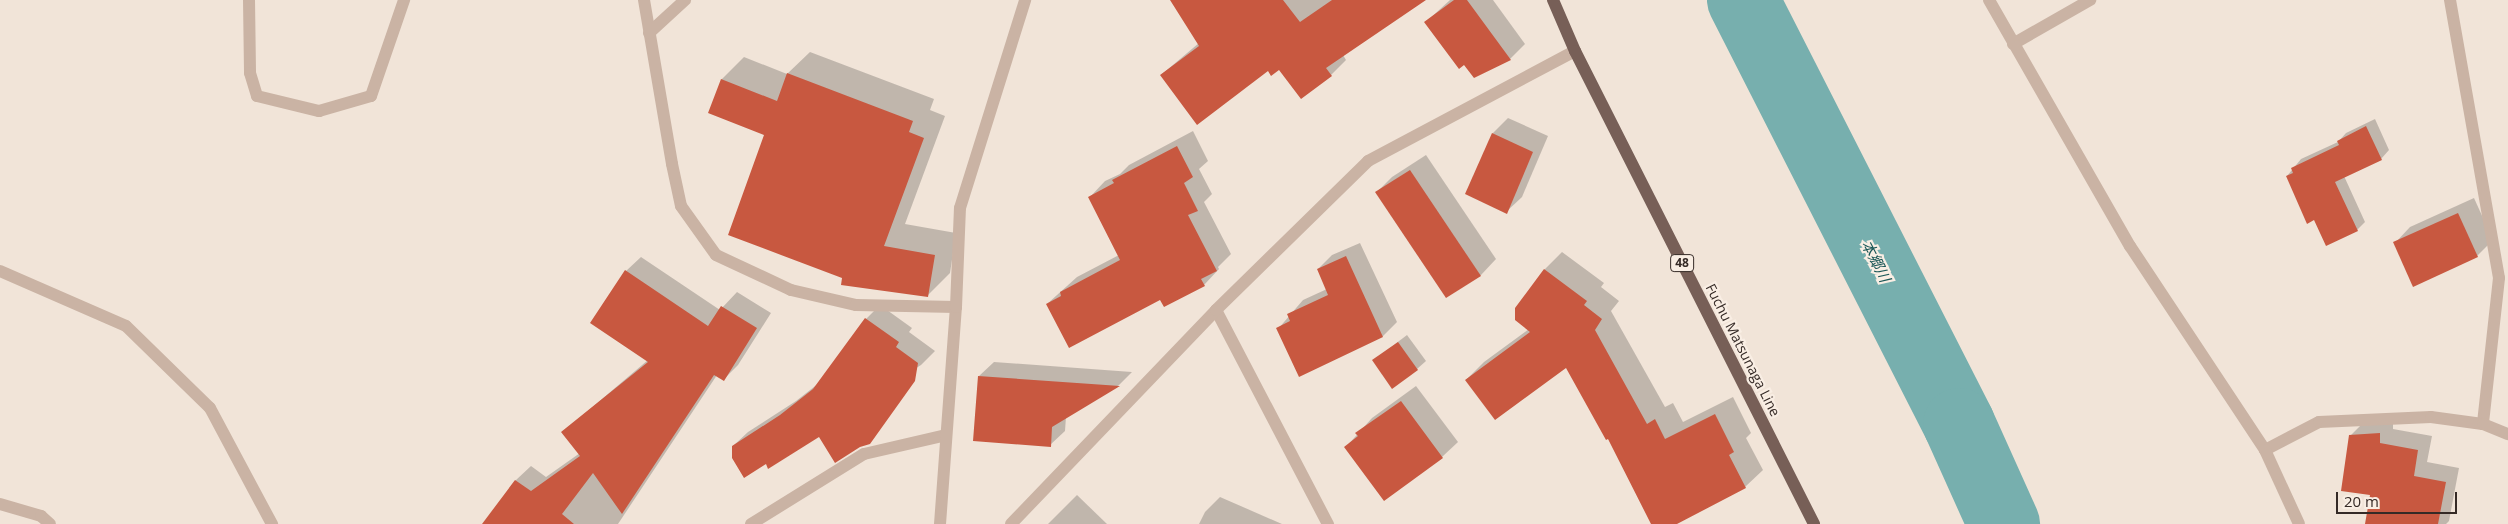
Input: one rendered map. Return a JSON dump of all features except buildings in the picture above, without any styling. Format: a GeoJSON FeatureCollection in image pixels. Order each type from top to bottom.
{"type":"FeatureCollection","features":[{"type":"Feature","properties":{"kind":"main road","name":"Fuchu Matsunaga Line"},"geometry":{"type":"LineString","coordinates":[[1553,0],[1575,51],[1814,524]]}},
{"type":"Feature","properties":{"kind":"street"},"geometry":{"type":"LineString","coordinates":[[250,0],[250,73],[257,96],[319,111],[371,96],[404,0]]}},
{"type":"Feature","properties":{"kind":"street"},"geometry":{"type":"LineString","coordinates":[[644,0],[681,206],[716,255],[791,290],[856,305],[956,307]]}},
{"type":"Feature","properties":{"kind":"street"},"geometry":{"type":"LineString","coordinates":[[650,33],[685,0]]}},
{"type":"Feature","properties":{"kind":"street"},"geometry":{"type":"LineString","coordinates":[[940,524],[956,307],[960,208],[1025,0]]}},
{"type":"Feature","properties":{"kind":"street"},"geometry":{"type":"LineString","coordinates":[[1989,0],[2130,246],[2265,450],[2299,524]]}},
{"type":"Feature","properties":{"kind":"street"},"geometry":{"type":"LineString","coordinates":[[2013,44],[2090,0]]}},
{"type":"Feature","properties":{"kind":"street"},"geometry":{"type":"LineString","coordinates":[[2450,0],[2499,278],[2483,424]]}},
{"type":"Feature","properties":{"kind":"street"},"geometry":{"type":"LineString","coordinates":[[1011,524],[1216,310],[1368,161],[1575,51]]}},
{"type":"Feature","properties":{"kind":"street"},"geometry":{"type":"LineString","coordinates":[[0,272],[126,326],[210,408],[272,524]]}},
{"type":"Feature","properties":{"kind":"street"},"geometry":{"type":"LineString","coordinates":[[1216,310],[1328,524]]}},
{"type":"Feature","properties":{"kind":"street"},"geometry":{"type":"LineString","coordinates":[[2265,450],[2319,422],[2431,417],[2483,424],[2508,434]]}},
{"type":"Feature","properties":{"kind":"street"},"geometry":{"type":"LineString","coordinates":[[752,524],[864,454],[946,435]]}},
{"type":"Feature","properties":{"kind":"street"},"geometry":{"type":"LineString","coordinates":[[0,504],[41,516],[50,524]]}},
{"type":"Feature","properties":{"kind":"waterway","name":"本郷川"},"geometry":{"type":"LineString","coordinates":[[1743,0],[1959,424],[2004,524]]}}]}
